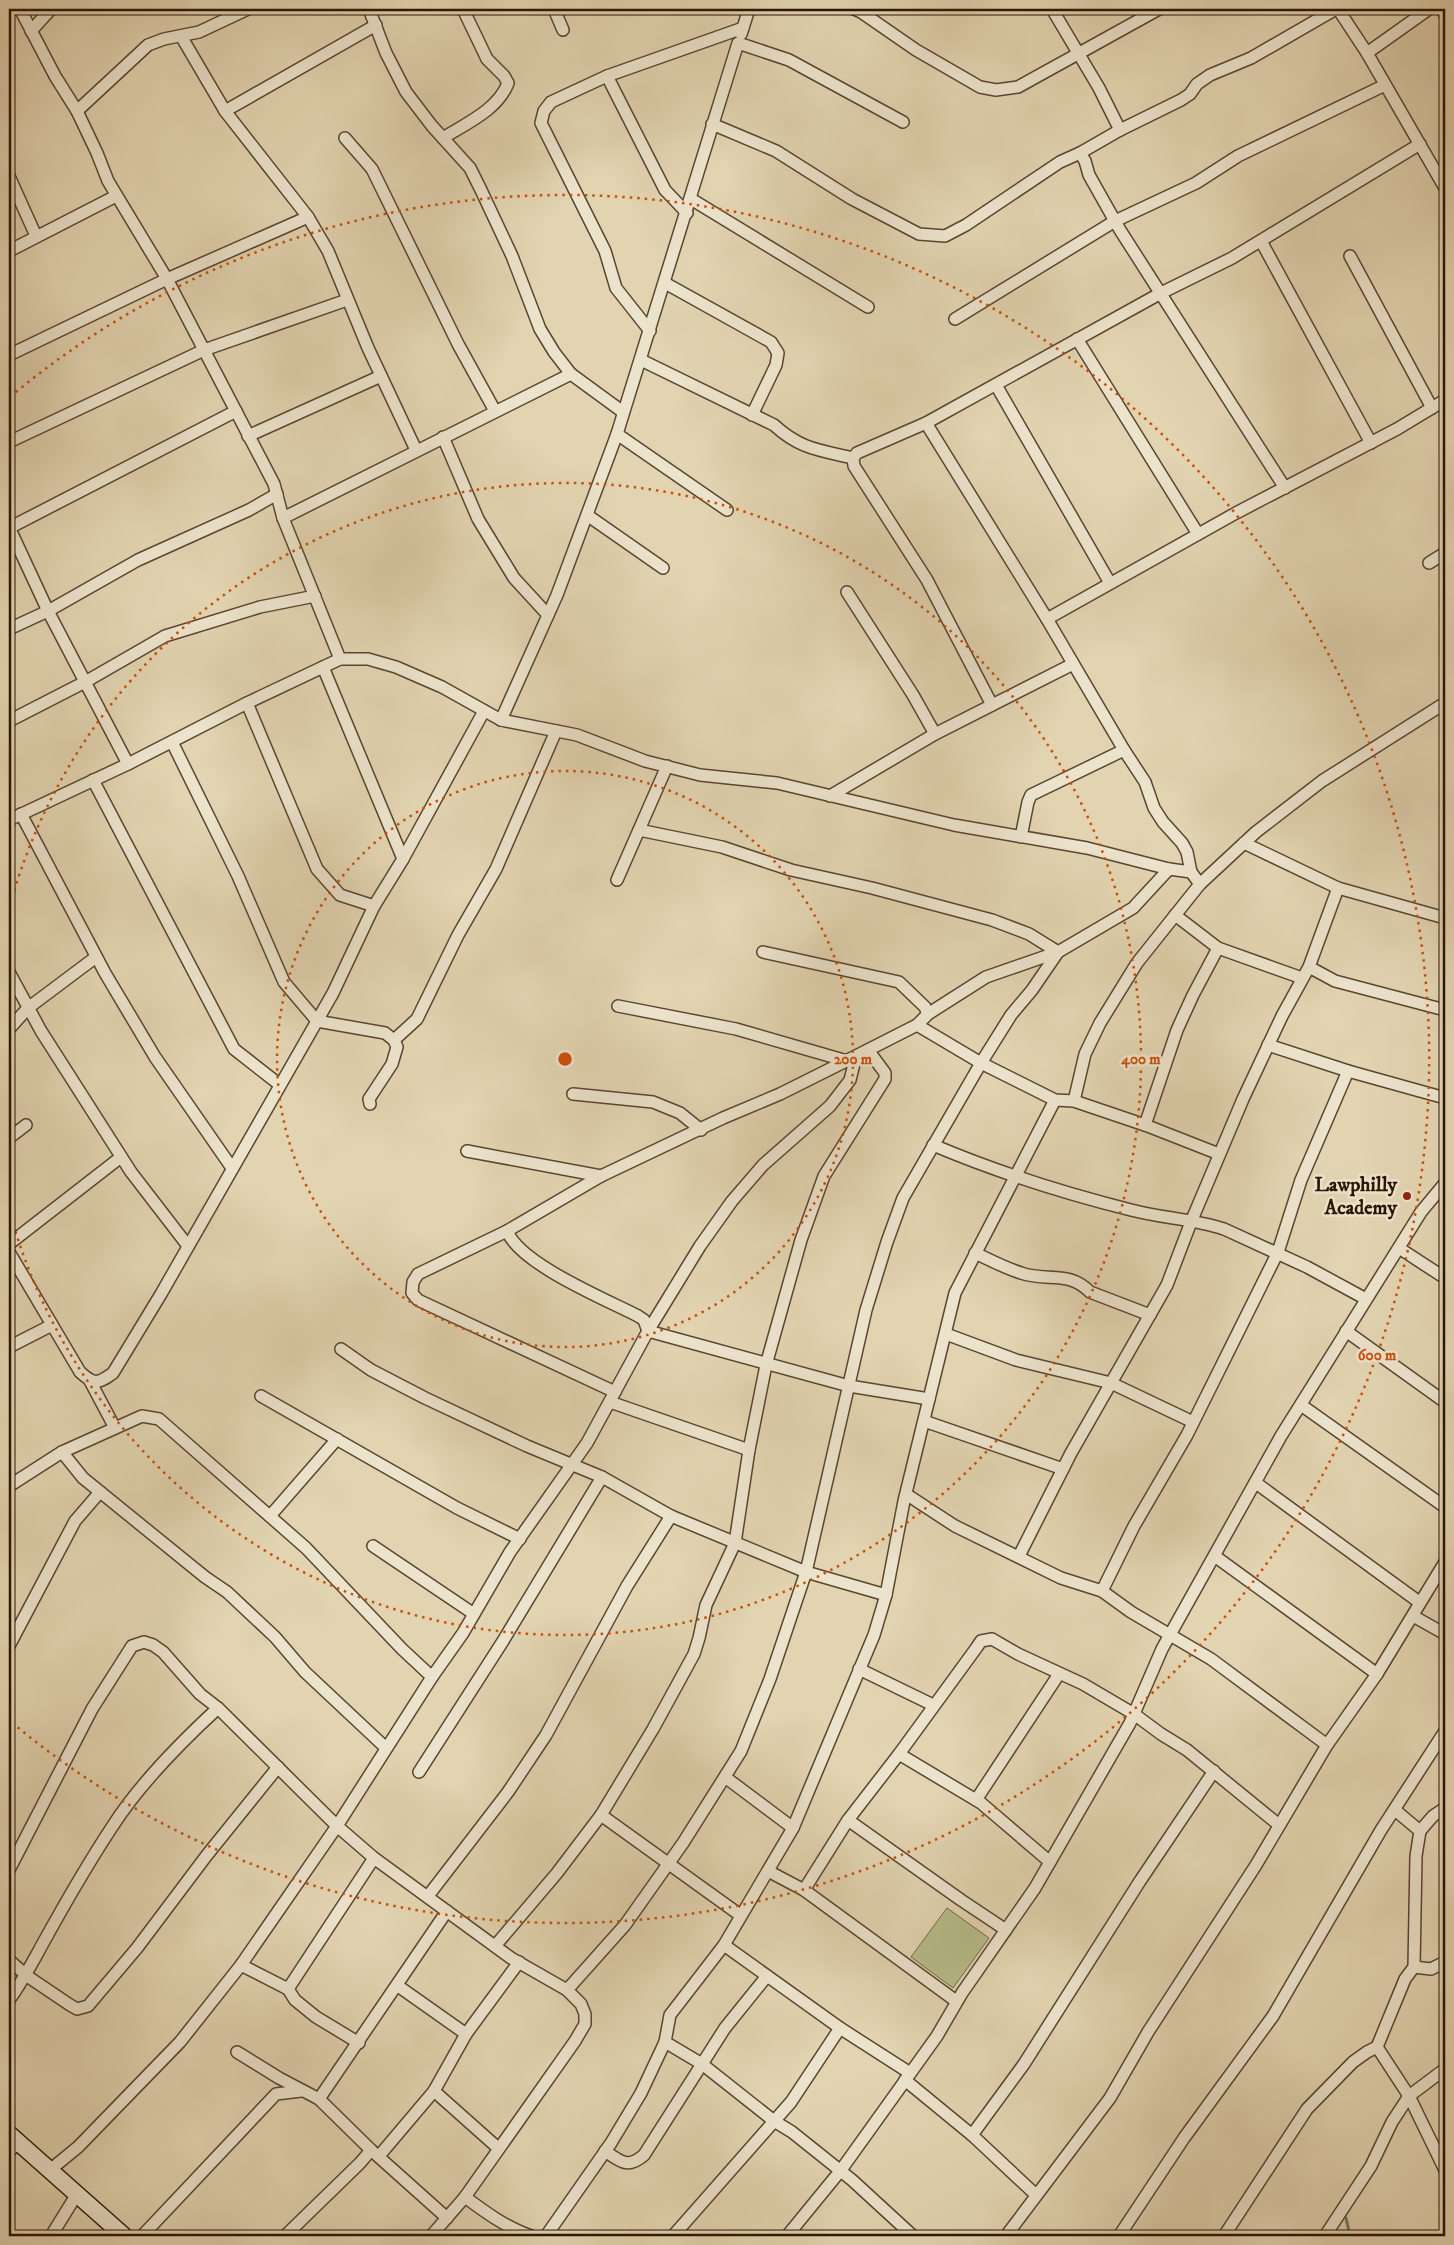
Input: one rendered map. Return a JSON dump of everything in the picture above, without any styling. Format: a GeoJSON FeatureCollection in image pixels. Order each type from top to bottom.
{"type":"FeatureCollection","features":[{"type":"Feature","properties":{"kind":"main road"},"geometry":{"type":"LineString","coordinates":[[12,2142],[50,2170],[124,2236]]}},
{"type":"Feature","properties":{"kind":"street"},"geometry":{"type":"LineString","coordinates":[[20,9],[55,76],[77,112],[116,196],[167,279],[277,494],[283,518],[340,659]]}},
{"type":"Feature","properties":{"kind":"street"},"geometry":{"type":"LineString","coordinates":[[31,31],[51,9]]}},
{"type":"Feature","properties":{"kind":"street"},"geometry":{"type":"LineString","coordinates":[[77,112],[148,46],[164,39],[200,32],[248,9]]}},
{"type":"Feature","properties":{"kind":"street"},"geometry":{"type":"LineString","coordinates":[[370,9],[386,53],[406,92],[470,168],[512,256],[540,329],[554,352],[571,374],[623,412]]}},
{"type":"Feature","properties":{"kind":"street"},"geometry":{"type":"LineString","coordinates":[[443,138],[487,109],[504,94],[508,84],[504,76],[487,59],[463,9]]}},
{"type":"Feature","properties":{"kind":"street"},"geometry":{"type":"LineString","coordinates":[[554,9],[563,30]]}},
{"type":"Feature","properties":{"kind":"street"},"geometry":{"type":"LineString","coordinates":[[854,9],[916,50],[980,86],[996,90],[1018,87],[1159,9]]}},
{"type":"Feature","properties":{"kind":"street"},"geometry":{"type":"LineString","coordinates":[[1052,9],[1099,88],[1120,130]]}},
{"type":"Feature","properties":{"kind":"street"},"geometry":{"type":"LineString","coordinates":[[712,124],[776,151],[852,199],[919,234],[945,236],[966,225],[1060,162],[1181,100],[1190,94],[1197,84],[1210,76],[1251,58],[1337,9],[1386,86],[1445,188]]}},
{"type":"Feature","properties":{"kind":"street"},"geometry":{"type":"LineString","coordinates":[[1366,53],[1429,9]]}},
{"type":"Feature","properties":{"kind":"street"},"geometry":{"type":"LineString","coordinates":[[1442,9],[1445,15]]}},
{"type":"Feature","properties":{"kind":"street"},"geometry":{"type":"LineString","coordinates":[[501,720],[548,615],[617,434],[687,212],[747,11]]}},
{"type":"Feature","properties":{"kind":"street"},"geometry":{"type":"LineString","coordinates":[[225,111],[376,25]]}},
{"type":"Feature","properties":{"kind":"street"},"geometry":{"type":"LineString","coordinates":[[650,331],[616,288],[605,251],[541,123],[544,111],[552,102],[607,76],[743,28]]}},
{"type":"Feature","properties":{"kind":"street"},"geometry":{"type":"LineString","coordinates":[[181,36],[225,111],[308,217],[328,251],[381,376],[416,450]]}},
{"type":"Feature","properties":{"kind":"street"},"geometry":{"type":"LineString","coordinates":[[738,43],[789,60],[903,122]]}},
{"type":"Feature","properties":{"kind":"street"},"geometry":{"type":"LineString","coordinates":[[607,76],[665,190],[687,212]]}},
{"type":"Feature","properties":{"kind":"street"},"geometry":{"type":"LineString","coordinates":[[955,320],[1115,221],[1196,183],[1238,156],[1386,86]]}},
{"type":"Feature","properties":{"kind":"street"},"geometry":{"type":"LineString","coordinates":[[345,138],[372,169],[458,344],[495,411]]}},
{"type":"Feature","properties":{"kind":"street"},"geometry":{"type":"LineString","coordinates":[[992,705],[927,580],[854,466],[853,458],[857,453],[926,423],[1161,293],[1232,258],[1420,144]]}},
{"type":"Feature","properties":{"kind":"street"},"geometry":{"type":"LineString","coordinates":[[1080,153],[1089,175],[1115,221],[1285,488]]}},
{"type":"Feature","properties":{"kind":"street"},"geometry":{"type":"LineString","coordinates":[[9,176],[36,236]]}},
{"type":"Feature","properties":{"kind":"street"},"geometry":{"type":"LineString","coordinates":[[9,251],[116,196]]}},
{"type":"Feature","properties":{"kind":"street"},"geometry":{"type":"LineString","coordinates":[[691,198],[868,307]]}},
{"type":"Feature","properties":{"kind":"street"},"geometry":{"type":"LineString","coordinates":[[9,355],[167,279],[308,217]]}},
{"type":"Feature","properties":{"kind":"street"},"geometry":{"type":"LineString","coordinates":[[1261,240],[1370,443]]}},
{"type":"Feature","properties":{"kind":"street"},"geometry":{"type":"LineString","coordinates":[[1350,256],[1432,408]]}},
{"type":"Feature","properties":{"kind":"street"},"geometry":{"type":"LineString","coordinates":[[665,283],[771,342],[778,353],[776,365],[752,415]]}},
{"type":"Feature","properties":{"kind":"street"},"geometry":{"type":"LineString","coordinates":[[9,442],[204,350],[348,300]]}},
{"type":"Feature","properties":{"kind":"street"},"geometry":{"type":"LineString","coordinates":[[1077,339],[1198,534]]}},
{"type":"Feature","properties":{"kind":"street"},"geometry":{"type":"LineString","coordinates":[[640,360],[774,425],[789,438],[805,447],[853,458]]}},
{"type":"Feature","properties":{"kind":"street"},"geometry":{"type":"LineString","coordinates":[[283,518],[571,374]]}},
{"type":"Feature","properties":{"kind":"street"},"geometry":{"type":"LineString","coordinates":[[248,436],[381,376]]}},
{"type":"Feature","properties":{"kind":"street"},"geometry":{"type":"LineString","coordinates":[[996,385],[1110,583]]}},
{"type":"Feature","properties":{"kind":"street"},"geometry":{"type":"LineString","coordinates":[[1047,619],[1198,534],[1370,443],[1445,400]]}},
{"type":"Feature","properties":{"kind":"street"},"geometry":{"type":"LineString","coordinates":[[128,764],[48,610],[9,528],[236,411]]}},
{"type":"Feature","properties":{"kind":"street"},"geometry":{"type":"LineString","coordinates":[[926,423],[1145,782],[1154,808],[1187,852],[1191,872],[1200,884]]}},
{"type":"Feature","properties":{"kind":"street"},"geometry":{"type":"LineString","coordinates":[[617,434],[727,510]]}},
{"type":"Feature","properties":{"kind":"street"},"geometry":{"type":"LineString","coordinates":[[443,437],[478,519],[514,578],[548,615]]}},
{"type":"Feature","properties":{"kind":"street"},"geometry":{"type":"LineString","coordinates":[[9,629],[48,610],[138,560],[248,510],[277,494]]}},
{"type":"Feature","properties":{"kind":"street"},"geometry":{"type":"LineString","coordinates":[[587,516],[663,568]]}},
{"type":"Feature","properties":{"kind":"street"},"geometry":{"type":"LineString","coordinates":[[1429,563],[1445,553]]}},
{"type":"Feature","properties":{"kind":"street"},"geometry":{"type":"LineString","coordinates":[[847,592],[914,695],[935,734]]}},
{"type":"Feature","properties":{"kind":"street"},"geometry":{"type":"LineString","coordinates":[[9,721],[85,682],[165,636],[260,608],[314,596]]}},
{"type":"Feature","properties":{"kind":"street"},"geometry":{"type":"LineString","coordinates":[[9,820],[128,764],[247,703],[340,659],[368,659],[396,667],[442,687],[501,720],[577,735],[645,761],[700,775],[777,783],[954,825],[1087,848],[1169,869],[1191,872]]}},
{"type":"Feature","properties":{"kind":"street"},"geometry":{"type":"LineString","coordinates":[[830,796],[935,734],[1073,664]]}},
{"type":"Feature","properties":{"kind":"street"},"geometry":{"type":"LineString","coordinates":[[323,667],[404,859]]}},
{"type":"Feature","properties":{"kind":"street"},"geometry":{"type":"LineString","coordinates":[[247,703],[318,869],[340,895],[374,906]]}},
{"type":"Feature","properties":{"kind":"street"},"geometry":{"type":"LineString","coordinates":[[1074,1101],[1085,1054],[1100,1022],[1137,963],[1200,884],[1217,866],[1256,832],[1322,781],[1445,703]]}},
{"type":"Feature","properties":{"kind":"street"},"geometry":{"type":"LineString","coordinates":[[90,1381],[101,1382],[113,1373],[145,1323],[333,993],[374,906],[404,859],[484,711]]}},
{"type":"Feature","properties":{"kind":"street"},"geometry":{"type":"LineString","coordinates":[[394,1040],[418,1018],[458,935],[496,869],[556,731]]}},
{"type":"Feature","properties":{"kind":"street"},"geometry":{"type":"LineString","coordinates":[[172,742],[238,876],[284,982],[317,1021],[385,1033],[394,1040],[397,1047],[392,1064],[369,1099],[370,1104]]}},
{"type":"Feature","properties":{"kind":"street"},"geometry":{"type":"LineString","coordinates":[[1021,837],[1031,795],[1124,750]]}},
{"type":"Feature","properties":{"kind":"street"},"geometry":{"type":"LineString","coordinates":[[617,880],[667,766]]}},
{"type":"Feature","properties":{"kind":"street"},"geometry":{"type":"LineString","coordinates":[[93,780],[234,1049],[280,1085]]}},
{"type":"Feature","properties":{"kind":"street"},"geometry":{"type":"LineString","coordinates":[[21,814],[96,957],[154,1057],[232,1168]]}},
{"type":"Feature","properties":{"kind":"street"},"geometry":{"type":"LineString","coordinates":[[639,830],[722,847],[792,870],[872,888],[992,920],[1029,934],[1058,952]]}},
{"type":"Feature","properties":{"kind":"street"},"geometry":{"type":"LineString","coordinates":[[1244,843],[1338,888],[1445,918]]}},
{"type":"Feature","properties":{"kind":"street"},"geometry":{"type":"LineString","coordinates":[[749,1450],[613,1397],[418,1300],[412,1293],[418,1274],[506,1231],[601,1176],[852,1058],[917,1025],[928,1014],[986,977],[1058,952],[1133,908],[1169,869]]}},
{"type":"Feature","properties":{"kind":"street"},"geometry":{"type":"LineString","coordinates":[[1019,1556],[1063,1469],[1167,1285],[1190,1222],[1219,1154],[1268,1045],[1309,967],[1338,888]]}},
{"type":"Feature","properties":{"kind":"street"},"geometry":{"type":"LineString","coordinates":[[1175,915],[1218,948],[1302,978]]}},
{"type":"Feature","properties":{"kind":"street"},"geometry":{"type":"LineString","coordinates":[[1144,1125],[1177,1030],[1193,994],[1218,948]]}},
{"type":"Feature","properties":{"kind":"street"},"geometry":{"type":"LineString","coordinates":[[763,952],[899,982],[925,1007],[928,1014]]}},
{"type":"Feature","properties":{"kind":"street"},"geometry":{"type":"LineString","coordinates":[[567,1990],[625,1925],[669,1863],[741,1751],[770,1679],[806,1572],[866,1310],[903,1198],[1011,1015],[1032,990],[1058,952]]}},
{"type":"Feature","properties":{"kind":"street"},"geometry":{"type":"LineString","coordinates":[[9,1029],[28,1008],[96,957]]}},
{"type":"Feature","properties":{"kind":"street"},"geometry":{"type":"LineString","coordinates":[[1309,967],[1334,981],[1445,1010]]}},
{"type":"Feature","properties":{"kind":"street"},"geometry":{"type":"LineString","coordinates":[[9,972],[28,1008],[121,1157],[188,1246]]}},
{"type":"Feature","properties":{"kind":"street"},"geometry":{"type":"LineString","coordinates":[[618,1006],[736,1029],[852,1058]]}},
{"type":"Feature","properties":{"kind":"street"},"geometry":{"type":"LineString","coordinates":[[917,1025],[981,1063],[1055,1100],[1074,1101],[1219,1154]]}},
{"type":"Feature","properties":{"kind":"street"},"geometry":{"type":"LineString","coordinates":[[1268,1045],[1348,1072],[1445,1098]]}},
{"type":"Feature","properties":{"kind":"street"},"geometry":{"type":"LineString","coordinates":[[495,1946],[557,1873],[601,1815],[653,1729],[694,1654],[706,1605],[736,1543],[749,1450],[766,1365],[801,1240],[824,1176],[885,1079],[886,1073],[868,1050]]}},
{"type":"Feature","properties":{"kind":"street"},"geometry":{"type":"LineString","coordinates":[[50,2170],[78,2147],[180,2042],[241,1965],[338,1826],[520,1539],[572,1464],[700,1246],[732,1201],[763,1165],[830,1106],[850,1080],[852,1058]]}},
{"type":"Feature","properties":{"kind":"street"},"geometry":{"type":"LineString","coordinates":[[1102,1591],[1134,1526],[1194,1422],[1278,1252],[1301,1180],[1348,1072]]}},
{"type":"Feature","properties":{"kind":"street"},"geometry":{"type":"LineString","coordinates":[[574,1094],[653,1102],[680,1112],[701,1130]]}},
{"type":"Feature","properties":{"kind":"street"},"geometry":{"type":"LineString","coordinates":[[546,2236],[605,2151],[641,2094],[665,2042],[670,2015],[724,1944],[793,1828],[874,1635],[886,1595],[906,1494],[955,1293],[1055,1100]]}},
{"type":"Feature","properties":{"kind":"street"},"geometry":{"type":"LineString","coordinates":[[9,1138],[26,1126]]}},
{"type":"Feature","properties":{"kind":"street"},"geometry":{"type":"LineString","coordinates":[[933,1145],[1014,1177],[1133,1211],[1209,1224],[1224,1229],[1278,1252],[1366,1299]]}},
{"type":"Feature","properties":{"kind":"street"},"geometry":{"type":"LineString","coordinates":[[467,1151],[601,1176]]}},
{"type":"Feature","properties":{"kind":"street"},"geometry":{"type":"LineString","coordinates":[[9,1244],[121,1157]]}},
{"type":"Feature","properties":{"kind":"street"},"geometry":{"type":"LineString","coordinates":[[787,2236],[841,2170],[937,2036],[956,2001],[1035,1888],[1134,1714],[1162,1649],[1301,1405],[1422,1212],[1445,1183]]}},
{"type":"Feature","properties":{"kind":"street"},"geometry":{"type":"LineString","coordinates":[[506,1231],[510,1240],[536,1262],[638,1316],[644,1320],[648,1332]]}},
{"type":"Feature","properties":{"kind":"street"},"geometry":{"type":"LineString","coordinates":[[1399,1248],[1445,1278]]}},
{"type":"Feature","properties":{"kind":"street"},"geometry":{"type":"LineString","coordinates":[[9,1252],[80,1372],[90,1381],[115,1428]]}},
{"type":"Feature","properties":{"kind":"street"},"geometry":{"type":"LineString","coordinates":[[975,1253],[1022,1274],[1072,1279],[1083,1285],[1090,1292],[1150,1315]]}},
{"type":"Feature","properties":{"kind":"street"},"geometry":{"type":"LineString","coordinates":[[9,1347],[52,1325]]}},
{"type":"Feature","properties":{"kind":"street"},"geometry":{"type":"LineString","coordinates":[[1346,1331],[1445,1402]]}},
{"type":"Feature","properties":{"kind":"street"},"geometry":{"type":"LineString","coordinates":[[648,1332],[849,1386],[929,1399]]}},
{"type":"Feature","properties":{"kind":"street"},"geometry":{"type":"LineString","coordinates":[[946,1334],[1016,1360],[1111,1383],[1194,1422]]}},
{"type":"Feature","properties":{"kind":"street"},"geometry":{"type":"LineString","coordinates":[[341,1349],[371,1370],[425,1398],[519,1442],[602,1477],[671,1516],[806,1572],[886,1595]]}},
{"type":"Feature","properties":{"kind":"street"},"geometry":{"type":"LineString","coordinates":[[261,1396],[457,1508],[520,1539]]}},
{"type":"Feature","properties":{"kind":"street"},"geometry":{"type":"LineString","coordinates":[[1301,1405],[1445,1507]]}},
{"type":"Feature","properties":{"kind":"street"},"geometry":{"type":"LineString","coordinates":[[9,1486],[62,1452],[115,1428],[142,1416],[159,1419],[221,1476],[270,1516],[326,1568],[402,1650],[432,1677]]}},
{"type":"Feature","properties":{"kind":"street"},"geometry":{"type":"LineString","coordinates":[[924,1421],[1063,1469]]}},
{"type":"Feature","properties":{"kind":"street"},"geometry":{"type":"LineString","coordinates":[[270,1516],[337,1439]]}},
{"type":"Feature","properties":{"kind":"street"},"geometry":{"type":"LineString","coordinates":[[62,1452],[83,1478],[205,1577],[227,1592],[274,1637],[305,1672],[386,1748]]}},
{"type":"Feature","properties":{"kind":"street"},"geometry":{"type":"LineString","coordinates":[[419,1772],[503,1642],[602,1477]]}},
{"type":"Feature","properties":{"kind":"street"},"geometry":{"type":"LineString","coordinates":[[1256,1483],[1419,1602]]}},
{"type":"Feature","properties":{"kind":"street"},"geometry":{"type":"LineString","coordinates":[[9,1646],[75,1521],[100,1492]]}},
{"type":"Feature","properties":{"kind":"street"},"geometry":{"type":"LineString","coordinates":[[906,1494],[955,1526],[1061,1578],[1102,1591],[1131,1612],[1212,1659],[1327,1745]]}},
{"type":"Feature","properties":{"kind":"street"},"geometry":{"type":"LineString","coordinates":[[428,1896],[508,1792],[546,1735],[627,1586],[671,1516]]}},
{"type":"Feature","properties":{"kind":"street"},"geometry":{"type":"LineString","coordinates":[[373,1546],[474,1614]]}},
{"type":"Feature","properties":{"kind":"street"},"geometry":{"type":"LineString","coordinates":[[1216,1557],[1376,1674]]}},
{"type":"Feature","properties":{"kind":"street"},"geometry":{"type":"LineString","coordinates":[[1006,2236],[1110,2098],[1148,2032],[1256,1865],[1327,1745],[1376,1674],[1445,1562]]}},
{"type":"Feature","properties":{"kind":"street"},"geometry":{"type":"LineString","coordinates":[[1413,1616],[1445,1634]]}},
{"type":"Feature","properties":{"kind":"street"},"geometry":{"type":"LineString","coordinates":[[804,1890],[848,1820],[933,1706],[981,1642],[992,1639],[1059,1674],[1083,1684],[1134,1714],[1161,1734],[1188,1750],[1279,1825]]}},
{"type":"Feature","properties":{"kind":"street"},"geometry":{"type":"LineString","coordinates":[[9,1870],[92,1709],[132,1646],[144,1642],[153,1644],[163,1652],[200,1694],[218,1708],[338,1826],[374,1858],[495,1946],[567,1990],[581,2004],[585,2024],[465,2197],[431,2236]]}},
{"type":"Feature","properties":{"kind":"street"},"geometry":{"type":"LineString","coordinates":[[859,1669],[933,1706]]}},
{"type":"Feature","properties":{"kind":"street"},"geometry":{"type":"LineString","coordinates":[[976,1800],[1059,1674]]}},
{"type":"Feature","properties":{"kind":"street"},"geometry":{"type":"LineString","coordinates":[[9,2000],[27,1976],[42,1945],[113,1826],[160,1766],[218,1708]]}},
{"type":"Feature","properties":{"kind":"street"},"geometry":{"type":"LineString","coordinates":[[1119,2236],[1184,2138],[1273,2016],[1381,1830],[1445,1731]]}},
{"type":"Feature","properties":{"kind":"street"},"geometry":{"type":"LineString","coordinates":[[899,1754],[976,1800],[1050,1862]]}},
{"type":"Feature","properties":{"kind":"street"},"geometry":{"type":"LineString","coordinates":[[9,1960],[27,1976],[70,2005],[77,2009],[88,2006],[137,1948],[207,1855],[278,1767]]}},
{"type":"Feature","properties":{"kind":"street"},"geometry":{"type":"LineString","coordinates":[[972,2135],[1024,2064],[1140,1881],[1214,1771]]}},
{"type":"Feature","properties":{"kind":"street"},"geometry":{"type":"LineString","coordinates":[[725,1777],[793,1828]]}},
{"type":"Feature","properties":{"kind":"street"},"geometry":{"type":"LineString","coordinates":[[1224,2236],[1307,2109],[1353,2062],[1377,2047],[1405,1979],[1414,1967],[1416,1856],[1420,1831],[1433,1816],[1445,1808]]}},
{"type":"Feature","properties":{"kind":"street"},"geometry":{"type":"LineString","coordinates":[[1395,1810],[1420,1831]]}},
{"type":"Feature","properties":{"kind":"street"},"geometry":{"type":"LineString","coordinates":[[601,1815],[740,1915]]}},
{"type":"Feature","properties":{"kind":"street"},"geometry":{"type":"LineString","coordinates":[[848,1820],[960,1900],[1006,1930]]}},
{"type":"Feature","properties":{"kind":"street"},"geometry":{"type":"LineString","coordinates":[[288,1990],[374,1858]]}},
{"type":"Feature","properties":{"kind":"street"},"geometry":{"type":"LineString","coordinates":[[768,1871],[804,1890],[956,2001]]}},
{"type":"Feature","properties":{"kind":"street"},"geometry":{"type":"LineString","coordinates":[[320,2099],[372,2020],[398,1986],[447,1910]]}},
{"type":"Feature","properties":{"kind":"street"},"geometry":{"type":"LineString","coordinates":[[724,1944],[907,2076],[1036,2195]]}},
{"type":"Feature","properties":{"kind":"street"},"geometry":{"type":"LineString","coordinates":[[285,2236],[360,2163],[375,2153],[434,2091],[466,2034],[519,1962]]}},
{"type":"Feature","properties":{"kind":"street"},"geometry":{"type":"LineString","coordinates":[[1414,1967],[1431,1969],[1445,1962]]}},
{"type":"Feature","properties":{"kind":"street"},"geometry":{"type":"LineString","coordinates":[[241,1965],[288,1990],[295,2000],[316,2017],[358,2043]]}},
{"type":"Feature","properties":{"kind":"street"},"geometry":{"type":"LineString","coordinates":[[605,2151],[620,2161],[630,2164],[640,2158],[725,2028],[767,1976]]}},
{"type":"Feature","properties":{"kind":"street"},"geometry":{"type":"LineString","coordinates":[[398,1986],[466,2034]]}},
{"type":"Feature","properties":{"kind":"street"},"geometry":{"type":"LineString","coordinates":[[673,2236],[791,2102],[840,2028]]}},
{"type":"Feature","properties":{"kind":"street"},"geometry":{"type":"LineString","coordinates":[[665,2042],[702,2064],[774,2121],[792,2132],[841,2170],[913,2236]]}},
{"type":"Feature","properties":{"kind":"street"},"geometry":{"type":"LineString","coordinates":[[1377,2047],[1409,2096],[1445,2170]]}},
{"type":"Feature","properties":{"kind":"street"},"geometry":{"type":"LineString","coordinates":[[237,2052],[301,2091],[320,2099],[375,2153],[447,2218]]}},
{"type":"Feature","properties":{"kind":"street"},"geometry":{"type":"LineString","coordinates":[[1325,2236],[1371,2166],[1392,2122],[1409,2096],[1445,2069]]}},
{"type":"Feature","properties":{"kind":"street"},"geometry":{"type":"LineString","coordinates":[[142,2236],[276,2094],[279,2078]]}},
{"type":"Feature","properties":{"kind":"street"},"geometry":{"type":"LineString","coordinates":[[276,2094],[301,2091]]}},
{"type":"Feature","properties":{"kind":"street"},"geometry":{"type":"LineString","coordinates":[[434,2091],[498,2148]]}},
{"type":"Feature","properties":{"kind":"street"},"geometry":{"type":"LineString","coordinates":[[51,2236],[77,2194]]}},
{"type":"Feature","properties":{"kind":"street"},"geometry":{"type":"LineString","coordinates":[[465,2197],[519,2232],[531,2236]]}},
{"type":"Feature","properties":{"kind":"green space"},"geometry":{"type":"Polygon","coordinates":[[[947,1908],[989,1938],[953,1988],[911,1957],[947,1908]]]}},
{"type":"Feature","properties":{"kind":"waterway"},"geometry":{"type":"LineString","coordinates":[[1346,2218],[1350,2236]]}},
{"type":"Feature","properties":{"kind":"place","name":"Lawphilly Academy"},"geometry":{"type":"Point","coordinates":[1407,1196]}}]}
